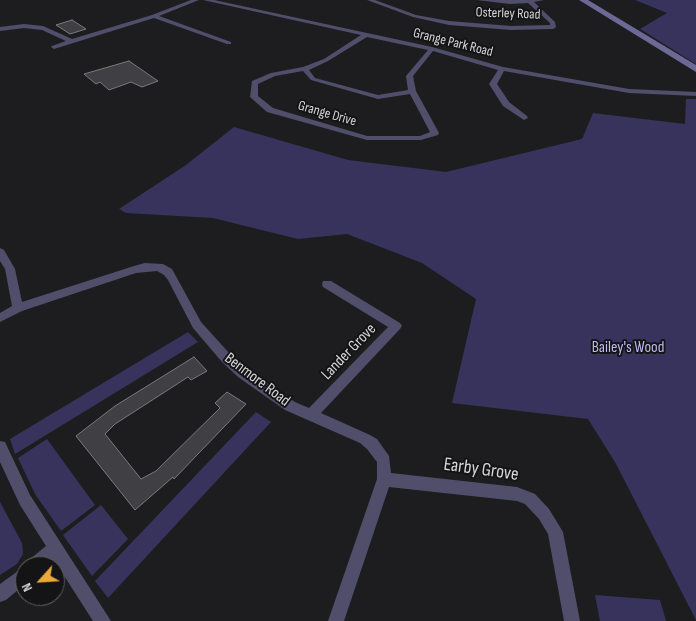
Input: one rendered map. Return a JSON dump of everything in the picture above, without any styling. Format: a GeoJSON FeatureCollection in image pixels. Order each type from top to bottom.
{"type":"FeatureCollection","features":[{"type":"Feature","properties":{"kind":"street"},"geometry":{"type":"LineString","coordinates":[[54,47],[154,16],[196,0]]}},
{"type":"Feature","properties":{"kind":"street","name":"Grange Park Road"},"geometry":{"type":"LineString","coordinates":[[206,0],[432,50],[502,69],[629,91],[696,94]]}},
{"type":"Feature","properties":{"kind":"street"},"geometry":{"type":"LineString","coordinates":[[226,5],[235,0]]}},
{"type":"Feature","properties":{"kind":"street","name":"Osterley Road"},"geometry":{"type":"LineString","coordinates":[[370,0],[415,16],[449,23],[511,28],[553,27],[553,23],[530,2]]}},
{"type":"Feature","properties":{"kind":"street"},"geometry":{"type":"LineString","coordinates":[[480,0],[530,2],[541,0]]}},
{"type":"Feature","properties":{"kind":"street"},"geometry":{"type":"LineString","coordinates":[[583,0],[696,69]]}},
{"type":"Feature","properties":{"kind":"street"},"geometry":{"type":"LineString","coordinates":[[154,16],[229,43]]}},
{"type":"Feature","properties":{"kind":"street"},"geometry":{"type":"LineString","coordinates":[[0,29],[24,26],[43,28],[73,42]]}},
{"type":"Feature","properties":{"kind":"street","name":"Grange Drive"},"geometry":{"type":"LineString","coordinates":[[364,36],[326,60],[305,69],[273,74],[255,82],[254,97],[270,110],[367,138],[420,138],[434,133],[412,91]]}},
{"type":"Feature","properties":{"kind":"street"},"geometry":{"type":"LineString","coordinates":[[305,69],[313,78],[378,97],[412,91],[409,76],[432,50]]}},
{"type":"Feature","properties":{"kind":"street"},"geometry":{"type":"LineString","coordinates":[[502,69],[493,84],[506,104],[524,118]]}},
{"type":"Feature","properties":{"kind":"street"},"geometry":{"type":"LineString","coordinates":[[0,252],[10,269],[18,308]]}},
{"type":"Feature","properties":{"kind":"street","name":"Benmore Road"},"geometry":{"type":"LineString","coordinates":[[0,318],[18,308],[139,268],[159,267],[168,272],[197,325],[226,358],[278,398],[310,416],[365,439],[372,444],[384,462],[384,479],[336,621]]}},
{"type":"Feature","properties":{"kind":"street","name":"Lander Grove"},"geometry":{"type":"LineString","coordinates":[[310,416],[396,326],[328,284]]}},
{"type":"Feature","properties":{"kind":"street"},"geometry":{"type":"LineString","coordinates":[[0,447],[25,500],[55,550],[103,621]]}},
{"type":"Feature","properties":{"kind":"street","name":"Earby Grove"},"geometry":{"type":"LineString","coordinates":[[384,479],[517,494],[530,499],[544,514],[555,532],[572,621]]}},
{"type":"Feature","properties":{"kind":"street"},"geometry":{"type":"LineString","coordinates":[[48,556],[55,550]]}},
{"type":"Feature","properties":{"kind":"street"},"geometry":{"type":"LineString","coordinates":[[0,594],[15,582]]}},
{"type":"Feature","properties":{"kind":"green space"},"geometry":{"type":"Polygon","coordinates":[[[635,0],[696,0],[696,64],[640,29],[667,13],[635,0]]]}},
{"type":"Feature","properties":{"kind":"green space","name":"Bailey's Wood"},"geometry":{"type":"Polygon","coordinates":[[[686,99],[696,99],[696,620],[615,462],[588,419],[452,403],[476,299],[422,263],[347,234],[298,239],[213,218],[126,213],[119,209],[186,165],[234,127],[348,160],[446,172],[582,139],[593,113],[685,124],[686,99]]]}},
{"type":"Feature","properties":{"kind":"green space"},"geometry":{"type":"Polygon","coordinates":[[[188,332],[198,342],[15,454],[10,439],[188,332]]]}},
{"type":"Feature","properties":{"kind":"green space"},"geometry":{"type":"Polygon","coordinates":[[[256,412],[271,422],[108,598],[95,581],[256,412]]]}},
{"type":"Feature","properties":{"kind":"green space"},"geometry":{"type":"Polygon","coordinates":[[[47,439],[95,505],[61,531],[35,494],[18,458],[47,439]]]}},
{"type":"Feature","properties":{"kind":"green space"},"geometry":{"type":"Polygon","coordinates":[[[0,502],[22,543],[23,554],[22,556],[15,556],[15,565],[0,575],[0,502]]]}},
{"type":"Feature","properties":{"kind":"green space"},"geometry":{"type":"Polygon","coordinates":[[[101,505],[128,539],[92,576],[63,535],[101,505]]]}},
{"type":"Feature","properties":{"kind":"green space"},"geometry":{"type":"Polygon","coordinates":[[[595,595],[660,600],[666,621],[600,621],[595,595]]]}},
{"type":"Feature","properties":{"kind":"building"},"geometry":{"type":"Polygon","coordinates":[[[72,20],[86,29],[70,34],[56,25],[72,20]]]}},
{"type":"Feature","properties":{"kind":"building"},"geometry":{"type":"Polygon","coordinates":[[[129,61],[158,81],[142,87],[131,82],[109,90],[100,82],[96,84],[84,74],[129,61]]]}},
{"type":"Feature","properties":{"kind":"building"},"geometry":{"type":"Polygon","coordinates":[[[194,357],[207,371],[191,380],[188,377],[115,424],[105,434],[141,479],[156,471],[220,408],[215,403],[227,392],[246,404],[174,479],[173,477],[135,510],[76,436],[115,406],[194,357]]]}}]}
